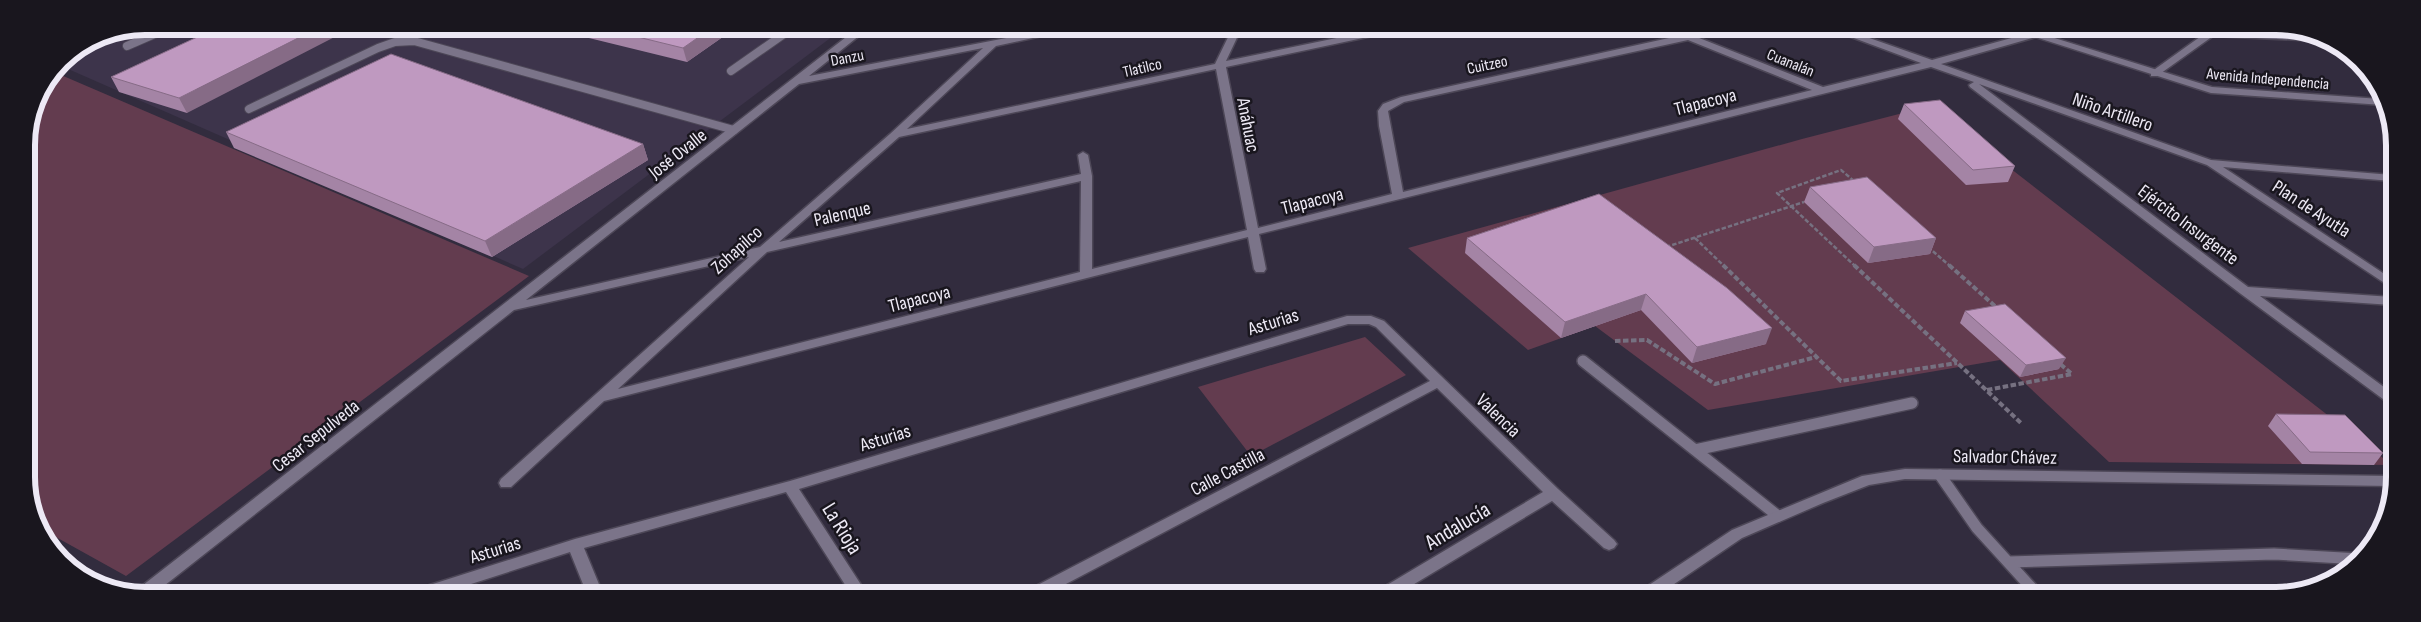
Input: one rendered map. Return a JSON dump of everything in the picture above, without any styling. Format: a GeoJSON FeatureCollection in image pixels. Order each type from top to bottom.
{"type":"FeatureCollection","features":[{"type":"Feature","properties":{"kind":"street","name":"José Ovalle"},"geometry":{"type":"LineString","coordinates":[[510,307],[855,35]]}},
{"type":"Feature","properties":{"kind":"street","name":"Danzu"},"geometry":{"type":"LineString","coordinates":[[796,82],[1040,35]]}},
{"type":"Feature","properties":{"kind":"street"},"geometry":{"type":"LineString","coordinates":[[1220,64],[1234,35]]}},
{"type":"Feature","properties":{"kind":"street","name":"Tlatilco"},"geometry":{"type":"LineString","coordinates":[[894,136],[1352,35]]}},
{"type":"Feature","properties":{"kind":"street","name":"Cuanalán"},"geometry":{"type":"LineString","coordinates":[[1683,35],[1821,90]]}},
{"type":"Feature","properties":{"kind":"street","name":"Niño Artillero"},"geometry":{"type":"LineString","coordinates":[[1851,35],[1964,77],[2210,163],[2386,178]]}},
{"type":"Feature","properties":{"kind":"street","name":"Tlapacoya"},"geometry":{"type":"LineString","coordinates":[[600,398],[1086,274],[1929,64],[2033,35]]}},
{"type":"Feature","properties":{"kind":"street","name":"Avenida Independencia"},"geometry":{"type":"LineString","coordinates":[[2033,35],[2201,88],[2377,102]]}},
{"type":"Feature","properties":{"kind":"street"},"geometry":{"type":"LineString","coordinates":[[2154,74],[2208,35]]}},
{"type":"Feature","properties":{"kind":"street"},"geometry":{"type":"LineString","coordinates":[[2266,35],[2299,38]]}},
{"type":"Feature","properties":{"kind":"street","name":"Cuitzeo"},"geometry":{"type":"LineString","coordinates":[[1398,197],[1384,126],[1383,111],[1387,106],[1400,100],[1688,37]]}},
{"type":"Feature","properties":{"kind":"street","name":"Zohapilco"},"geometry":{"type":"LineString","coordinates":[[506,483],[763,250],[894,136],[992,45]]}},
{"type":"Feature","properties":{"kind":"street","name":"Anáhuac"},"geometry":{"type":"LineString","coordinates":[[1220,64],[1260,269]]}},
{"type":"Feature","properties":{"kind":"street","name":"Ejército Insurgente"},"geometry":{"type":"LineString","coordinates":[[1964,77],[2386,395]]}},
{"type":"Feature","properties":{"kind":"street"},"geometry":{"type":"LineString","coordinates":[[1083,155],[1087,176],[1086,274]]}},
{"type":"Feature","properties":{"kind":"street","name":"Plan de Ayutla"},"geometry":{"type":"LineString","coordinates":[[2210,163],[2386,280]]}},
{"type":"Feature","properties":{"kind":"street","name":"Palenque"},"geometry":{"type":"LineString","coordinates":[[510,307],[1087,176]]}},
{"type":"Feature","properties":{"kind":"street"},"geometry":{"type":"LineString","coordinates":[[2378,177],[2386,182]]}},
{"type":"Feature","properties":{"kind":"street"},"geometry":{"type":"LineString","coordinates":[[2246,291],[2386,301]]}},
{"type":"Feature","properties":{"kind":"street","name":"Cesar Sepulveda"},"geometry":{"type":"LineString","coordinates":[[152,587],[510,307]]}},
{"type":"Feature","properties":{"kind":"street","name":"Asturias"},"geometry":{"type":"LineString","coordinates":[[442,587],[575,545],[790,486],[1347,320],[1361,320]]}},
{"type":"Feature","properties":{"kind":"street","name":"Valencia"},"geometry":{"type":"LineString","coordinates":[[1361,320],[1380,324],[1553,494],[1609,544]]}},
{"type":"Feature","properties":{"kind":"street","name":"Calle Castilla"},"geometry":{"type":"LineString","coordinates":[[1047,587],[1438,382]]}},
{"type":"Feature","properties":{"kind":"street","name":"Salvador Chávez"},"geometry":{"type":"LineString","coordinates":[[1658,587],[1737,534],[1867,480],[1905,474],[2386,481]]}},
{"type":"Feature","properties":{"kind":"street","name":"La Rioja"},"geometry":{"type":"LineString","coordinates":[[790,486],[855,587]]}},
{"type":"Feature","properties":{"kind":"street","name":"Andalucía"},"geometry":{"type":"LineString","coordinates":[[1397,587],[1553,494]]}},
{"type":"Feature","properties":{"kind":"street"},"geometry":{"type":"LineString","coordinates":[[575,545],[593,587]]}},
{"type":"Feature","properties":{"kind":"lane"},"geometry":{"type":"LineString","coordinates":[[127,46],[152,35]]}},
{"type":"Feature","properties":{"kind":"lane"},"geometry":{"type":"LineString","coordinates":[[731,72],[783,35]]}},
{"type":"Feature","properties":{"kind":"lane"},"geometry":{"type":"LineString","coordinates":[[249,109],[378,48],[395,42],[414,41],[734,130]]}},
{"type":"Feature","properties":{"kind":"lane"},"geometry":{"type":"LineString","coordinates":[[1583,361],[1778,516]]}},
{"type":"Feature","properties":{"kind":"lane"},"geometry":{"type":"LineString","coordinates":[[1694,450],[1912,404]]}},
{"type":"Feature","properties":{"kind":"lane"},"geometry":{"type":"LineString","coordinates":[[1940,475],[1977,528],[2031,587]]}},
{"type":"Feature","properties":{"kind":"lane"},"geometry":{"type":"LineString","coordinates":[[2008,562],[2274,554],[2350,558]]}},
{"type":"Feature","properties":{"kind":"lane"},"geometry":{"type":"LineString","coordinates":[[1664,583],[1669,587]]}},
{"type":"Feature","properties":{"kind":"path"},"geometry":{"type":"LineString","coordinates":[[1856,183],[1842,170],[1777,193],[2022,424]]}},
{"type":"Feature","properties":{"kind":"path"},"geometry":{"type":"LineString","coordinates":[[1660,249],[1804,202]]}},
{"type":"Feature","properties":{"kind":"path"},"geometry":{"type":"LineString","coordinates":[[1695,238],[1841,381],[1958,363]]}},
{"type":"Feature","properties":{"kind":"path"},"geometry":{"type":"LineString","coordinates":[[1923,242],[1998,308]]}},
{"type":"Feature","properties":{"kind":"path"},"geometry":{"type":"LineString","coordinates":[[1615,341],[1647,340],[1715,384],[1816,357]]}},
{"type":"Feature","properties":{"kind":"path"},"geometry":{"type":"LineString","coordinates":[[1987,390],[2072,374],[2057,361]]}},
{"type":"Feature","properties":{"kind":"shaded area"},"geometry":{"type":"Polygon","coordinates":[[[145,35],[834,35],[523,269],[67,68],[84,54],[103,43],[131,36],[145,35]]]}},
{"type":"Feature","properties":{"kind":"shaded area"},"geometry":{"type":"Polygon","coordinates":[[[61,75],[529,276],[126,576],[52,535],[43,519],[36,491],[35,138],[43,103],[61,75]]]}},
{"type":"Feature","properties":{"kind":"shaded area"},"geometry":{"type":"Polygon","coordinates":[[[1930,106],[2386,460],[2386,465],[2109,462],[2000,360],[1708,410],[1595,326],[1528,350],[1408,248],[1802,139],[1930,106]]]}},
{"type":"Feature","properties":{"kind":"shaded area"},"geometry":{"type":"Polygon","coordinates":[[[1365,337],[1406,375],[1251,456],[1198,387],[1365,337]]]}},
{"type":"Feature","properties":{"kind":"building"},"geometry":{"type":"Polygon","coordinates":[[[202,35],[304,35],[179,98],[111,77],[202,35]]]}},
{"type":"Feature","properties":{"kind":"building"},"geometry":{"type":"Polygon","coordinates":[[[630,35],[702,35],[683,48],[630,35]]]}},
{"type":"Feature","properties":{"kind":"building"},"geometry":{"type":"Polygon","coordinates":[[[391,54],[643,144],[485,241],[226,132],[391,54]]]}},
{"type":"Feature","properties":{"kind":"building"},"geometry":{"type":"Polygon","coordinates":[[[1940,100],[2015,166],[1973,170],[1904,104],[1940,100]]]}},
{"type":"Feature","properties":{"kind":"building"},"geometry":{"type":"Polygon","coordinates":[[[1867,177],[1936,238],[1874,247],[1810,187],[1867,177]]]}},
{"type":"Feature","properties":{"kind":"building"},"geometry":{"type":"Polygon","coordinates":[[[1599,194],[1727,288],[1772,328],[1697,347],[1646,294],[1565,322],[1467,238],[1599,194]]]}},
{"type":"Feature","properties":{"kind":"building"},"geometry":{"type":"Polygon","coordinates":[[[2005,304],[2066,358],[2026,365],[1965,311],[2005,304]]]}},
{"type":"Feature","properties":{"kind":"building"},"geometry":{"type":"Polygon","coordinates":[[[2276,414],[2345,415],[2383,453],[2310,452],[2276,414]]]}}]}
